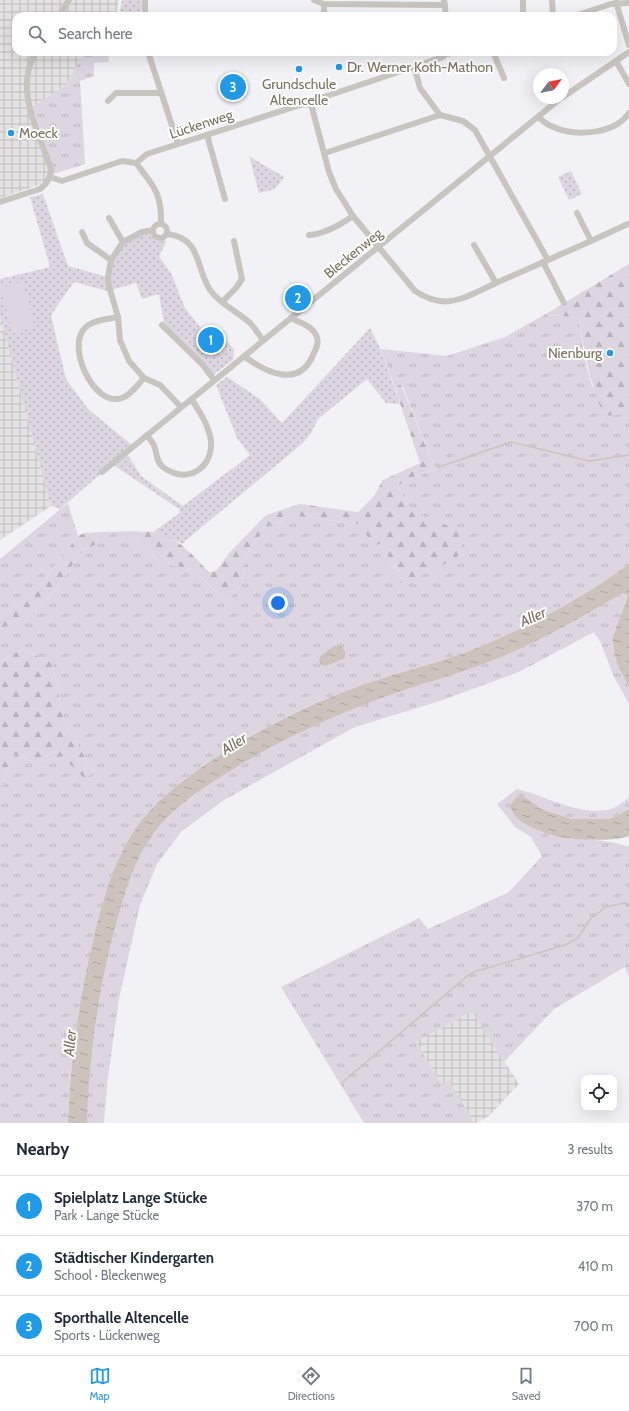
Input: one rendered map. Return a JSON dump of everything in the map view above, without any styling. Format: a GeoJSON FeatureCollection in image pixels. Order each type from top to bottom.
{"type":"FeatureCollection","features":[{"type":"Feature","properties":{"kind":"street"},"geometry":{"type":"LineString","coordinates":[[62,12],[70,0]]}},
{"type":"Feature","properties":{"kind":"street"},"geometry":{"type":"LineString","coordinates":[[145,0],[145,12]]}},
{"type":"Feature","properties":{"kind":"street"},"geometry":{"type":"LineString","coordinates":[[314,0],[324,4],[445,3]]}},
{"type":"Feature","properties":{"kind":"street"},"geometry":{"type":"LineString","coordinates":[[523,0],[523,12]]}},
{"type":"Feature","properties":{"kind":"street"},"geometry":{"type":"LineString","coordinates":[[552,0],[553,12]]}},
{"type":"Feature","properties":{"kind":"street"},"geometry":{"type":"LineString","coordinates":[[586,12],[616,2],[629,3]]}},
{"type":"Feature","properties":{"kind":"street"},"geometry":{"type":"LineString","coordinates":[[616,2],[629,46]]}},
{"type":"Feature","properties":{"kind":"street"},"geometry":{"type":"LineString","coordinates":[[324,4],[324,12]]}},
{"type":"Feature","properties":{"kind":"street","name":"Bleckenweg"},"geometry":{"type":"LineString","coordinates":[[569,92],[629,52]]}},
{"type":"Feature","properties":{"kind":"street"},"geometry":{"type":"LineString","coordinates":[[0,202],[46,185],[50,177],[51,169],[26,90],[27,71],[34,56]]}},
{"type":"Feature","properties":{"kind":"street"},"geometry":{"type":"LineString","coordinates":[[149,56],[178,144]]}},
{"type":"Feature","properties":{"kind":"street","name":"Lückenweg"},"geometry":{"type":"LineString","coordinates":[[136,163],[148,154],[300,105],[312,104],[321,98],[444,56]]}},
{"type":"Feature","properties":{"kind":"street"},"geometry":{"type":"LineString","coordinates":[[495,56],[504,78]]}},
{"type":"Feature","properties":{"kind":"street"},"geometry":{"type":"LineString","coordinates":[[616,61],[629,84]]}},
{"type":"Feature","properties":{"kind":"street"},"geometry":{"type":"LineString","coordinates":[[414,66],[420,88],[440,115]]}},
{"type":"Feature","properties":{"kind":"street"},"geometry":{"type":"LineString","coordinates":[[108,101],[116,93],[161,93]]}},
{"type":"Feature","properties":{"kind":"street"},"geometry":{"type":"LineString","coordinates":[[312,104],[329,172],[336,189],[353,216],[411,286],[426,298],[447,302],[463,298],[628,224]]}},
{"type":"Feature","properties":{"kind":"street","name":"Bleckenweg"},"geometry":{"type":"LineString","coordinates":[[102,472],[554,104]]}},
{"type":"Feature","properties":{"kind":"street"},"geometry":{"type":"LineString","coordinates":[[325,152],[440,115],[463,120],[475,130],[490,156],[545,261],[564,302]]}},
{"type":"Feature","properties":{"kind":"street"},"geometry":{"type":"LineString","coordinates":[[538,117],[549,126],[561,130],[587,132],[608,128],[627,115],[629,124]]}},
{"type":"Feature","properties":{"kind":"street"},"geometry":{"type":"LineString","coordinates":[[207,135],[225,199]]}},
{"type":"Feature","properties":{"kind":"street"},"geometry":{"type":"LineString","coordinates":[[50,177],[62,181],[122,161],[136,163],[150,181],[160,199],[161,224],[166,228],[167,234]]}},
{"type":"Feature","properties":{"kind":"street"},"geometry":{"type":"LineString","coordinates":[[577,213],[591,241]]}},
{"type":"Feature","properties":{"kind":"street"},"geometry":{"type":"LineString","coordinates":[[309,235],[333,228],[353,216]]}},
{"type":"Feature","properties":{"kind":"street"},"geometry":{"type":"LineString","coordinates":[[109,218],[123,242]]}},
{"type":"Feature","properties":{"kind":"street"},"geometry":{"type":"LineString","coordinates":[[161,224],[155,226],[153,230],[142,232],[123,242],[111,260],[109,282],[118,317],[120,340],[129,360],[144,378],[160,385],[181,407]]}},
{"type":"Feature","properties":{"kind":"street"},"geometry":{"type":"LineString","coordinates":[[153,230],[154,235],[157,238],[164,238],[167,234]]}},
{"type":"Feature","properties":{"kind":"street"},"geometry":{"type":"LineString","coordinates":[[82,232],[87,243],[111,260]]}},
{"type":"Feature","properties":{"kind":"street"},"geometry":{"type":"LineString","coordinates":[[167,234],[182,237],[188,243],[196,254],[202,274],[210,290],[222,302],[250,323],[263,340]]}},
{"type":"Feature","properties":{"kind":"street"},"geometry":{"type":"LineString","coordinates":[[222,302],[236,288],[242,278],[234,241]]}},
{"type":"Feature","properties":{"kind":"street"},"geometry":{"type":"LineString","coordinates":[[474,245],[496,283]]}},
{"type":"Feature","properties":{"kind":"street"},"geometry":{"type":"LineString","coordinates":[[118,317],[92,323],[86,327],[79,336],[78,346],[80,357],[87,374],[95,388],[105,397],[113,399],[122,398],[132,391],[144,378]]}},
{"type":"Feature","properties":{"kind":"street"},"geometry":{"type":"LineString","coordinates":[[244,356],[256,365],[285,375],[300,372],[307,367],[317,347],[316,335],[311,329],[291,318]]}},
{"type":"Feature","properties":{"kind":"street"},"geometry":{"type":"LineString","coordinates":[[162,325],[203,365],[214,380]]}},
{"type":"Feature","properties":{"kind":"street"},"geometry":{"type":"LineString","coordinates":[[147,435],[154,445],[156,457],[162,467],[172,473],[183,475],[195,472],[206,464],[210,455],[211,440],[205,421],[192,400]]}},
{"type":"Feature","properties":{"kind":"shaded area"},"geometry":{"type":"Polygon","coordinates":[[[0,0],[119,0],[117,12],[12,12],[12,56],[82,56],[66,85],[32,107],[53,174],[39,185],[0,198],[0,0]]]}},
{"type":"Feature","properties":{"kind":"shaded area"},"geometry":{"type":"Polygon","coordinates":[[[0,316],[51,506],[0,540],[0,316]]]}},
{"type":"Feature","properties":{"kind":"shaded area"},"geometry":{"type":"Polygon","coordinates":[[[472,1011],[519,1084],[489,1116],[477,1123],[474,1123],[449,1081],[442,1086],[416,1042],[472,1011]]]}},
{"type":"Feature","properties":{"kind":"green space"},"geometry":{"type":"Polygon","coordinates":[[[122,0],[142,0],[141,12],[120,12],[122,0]]]}},
{"type":"Feature","properties":{"kind":"green space"},"geometry":{"type":"Polygon","coordinates":[[[82,56],[108,56],[109,62],[94,63],[94,76],[80,81],[85,164],[53,174],[32,107],[66,85],[82,56]]]}},
{"type":"Feature","properties":{"kind":"green space"},"geometry":{"type":"Polygon","coordinates":[[[249,156],[284,177],[275,189],[259,193],[249,156]]]}},
{"type":"Feature","properties":{"kind":"green space"},"geometry":{"type":"Polygon","coordinates":[[[571,171],[582,194],[569,200],[558,177],[571,171]]]}},
{"type":"Feature","properties":{"kind":"green space"},"geometry":{"type":"Polygon","coordinates":[[[43,194],[68,266],[108,277],[118,247],[142,233],[150,233],[157,239],[165,238],[166,243],[159,256],[172,275],[185,308],[201,328],[223,337],[234,349],[233,360],[213,375],[164,323],[159,294],[142,299],[136,283],[107,291],[74,282],[51,315],[66,379],[88,409],[133,446],[126,452],[141,476],[183,506],[250,455],[237,438],[216,385],[227,377],[260,399],[282,423],[370,328],[381,350],[400,404],[386,403],[367,379],[318,419],[311,433],[303,443],[183,544],[154,531],[180,513],[179,509],[112,464],[60,509],[51,506],[0,316],[0,279],[50,267],[30,197],[43,194]]]}},
{"type":"Feature","properties":{"kind":"green space"},"geometry":{"type":"Polygon","coordinates":[[[629,264],[629,412],[626,414],[604,416],[588,368],[579,317],[544,315],[629,264]]]}},
{"type":"Feature","properties":{"kind":"green space"},"geometry":{"type":"Polygon","coordinates":[[[23,281],[35,327],[13,334],[0,287],[23,281]]]}},
{"type":"Feature","properties":{"kind":"green space"},"geometry":{"type":"Polygon","coordinates":[[[544,315],[579,317],[584,356],[592,386],[626,414],[629,412],[629,564],[577,598],[503,637],[455,656],[382,678],[340,693],[308,707],[240,743],[207,763],[177,785],[152,808],[134,831],[119,858],[108,886],[92,945],[79,1011],[73,1056],[68,1123],[0,1123],[0,795],[13,754],[36,763],[62,756],[85,778],[93,772],[64,720],[52,662],[20,650],[0,663],[0,629],[36,609],[50,596],[84,549],[103,542],[99,532],[141,531],[133,536],[161,563],[192,569],[227,602],[242,584],[249,548],[267,526],[296,516],[359,524],[375,546],[380,543],[388,557],[388,569],[394,565],[399,573],[401,583],[431,518],[414,515],[397,486],[420,473],[436,470],[402,385],[394,385],[381,349],[447,356],[505,337],[544,315]]]}},
{"type":"Feature","properties":{"kind":"green space"},"geometry":{"type":"Polygon","coordinates":[[[394,385],[401,385],[436,470],[420,473],[397,486],[414,515],[431,518],[465,534],[458,556],[435,570],[401,583],[396,577],[399,572],[394,565],[388,569],[385,563],[388,557],[380,543],[375,547],[359,524],[296,516],[267,526],[249,548],[242,584],[227,602],[192,569],[161,563],[132,535],[144,532],[155,532],[165,535],[184,547],[209,572],[216,571],[230,552],[266,515],[300,504],[358,512],[374,496],[383,480],[420,463],[394,385]]]}},
{"type":"Feature","properties":{"kind":"green space"},"geometry":{"type":"Polygon","coordinates":[[[68,503],[78,536],[39,587],[0,617],[0,559],[68,503]]]}},
{"type":"Feature","properties":{"kind":"green space"},"geometry":{"type":"Polygon","coordinates":[[[99,532],[104,542],[84,549],[50,596],[36,609],[0,629],[0,617],[39,587],[78,536],[84,533],[99,532]]]}},
{"type":"Feature","properties":{"kind":"green space"},"geometry":{"type":"Polygon","coordinates":[[[623,593],[628,594],[612,639],[617,664],[629,687],[629,704],[613,675],[601,643],[594,632],[519,672],[440,701],[355,727],[224,800],[181,832],[157,864],[140,905],[119,999],[108,1077],[104,1123],[87,1123],[89,1069],[95,1020],[108,956],[122,903],[137,862],[147,843],[162,823],[190,798],[221,777],[259,754],[299,733],[361,706],[511,653],[560,629],[623,593]]]}},
{"type":"Feature","properties":{"kind":"green space"},"geometry":{"type":"Polygon","coordinates":[[[20,650],[52,662],[64,720],[93,772],[85,779],[62,756],[36,763],[13,754],[0,795],[0,663],[20,650]]]}},
{"type":"Feature","properties":{"kind":"green space"},"geometry":{"type":"Polygon","coordinates":[[[517,789],[562,804],[584,810],[596,811],[610,809],[629,798],[629,809],[609,819],[572,819],[541,809],[525,797],[511,805],[519,818],[531,827],[546,833],[598,840],[629,847],[629,977],[625,967],[554,1009],[504,1062],[472,1011],[416,1042],[442,1085],[449,1080],[474,1123],[364,1123],[281,987],[419,918],[428,929],[509,892],[542,856],[531,837],[515,827],[497,804],[517,789]]]}},
{"type":"Feature","properties":{"kind":"water"},"geometry":{"type":"Polygon","coordinates":[[[629,564],[629,687],[617,664],[612,639],[628,595],[623,593],[560,629],[511,653],[361,706],[320,723],[279,743],[212,783],[194,795],[169,816],[154,833],[141,854],[127,889],[116,925],[99,999],[92,1048],[87,1123],[68,1123],[73,1056],[79,1011],[87,967],[99,916],[108,886],[119,858],[134,831],[152,808],[177,785],[207,763],[274,724],[340,693],[382,678],[455,656],[503,637],[577,598],[629,564]]]}},
{"type":"Feature","properties":{"kind":"water"},"geometry":{"type":"Polygon","coordinates":[[[340,645],[345,651],[345,658],[326,666],[321,665],[319,661],[320,656],[334,646],[340,645]]]}},
{"type":"Feature","properties":{"kind":"water"},"geometry":{"type":"Polygon","coordinates":[[[525,797],[541,809],[572,819],[609,819],[629,809],[629,836],[603,840],[580,839],[559,837],[543,832],[524,823],[513,813],[510,806],[516,798],[525,797]]]}},
{"type":"Feature","properties":{"kind":"waterway"},"geometry":{"type":"LineString","coordinates":[[439,467],[511,442],[589,461],[629,455]]}},
{"type":"Feature","properties":{"kind":"waterway"},"geometry":{"type":"LineString","coordinates":[[343,1082],[466,977],[474,972],[565,945],[578,938],[590,919],[606,907],[624,903],[629,905]]}},
{"type":"Feature","properties":{"kind":"place","name":"Dr. Werner Koth-Mathon"},"geometry":{"type":"Point","coordinates":[339,67]}},
{"type":"Feature","properties":{"kind":"place","name":"Grundschule Altencelle"},"geometry":{"type":"Point","coordinates":[299,69]}},
{"type":"Feature","properties":{"kind":"place","name":"Sporthalle Altencelle"},"geometry":{"type":"Point","coordinates":[233,87]}},
{"type":"Feature","properties":{"kind":"place","name":"Moeck"},"geometry":{"type":"Point","coordinates":[11,133]}},
{"type":"Feature","properties":{"kind":"place","name":"Städtischer Kindergarten"},"geometry":{"type":"Point","coordinates":[298,298]}},
{"type":"Feature","properties":{"kind":"place","name":"Spielplatz Lange Stücke"},"geometry":{"type":"Point","coordinates":[211,340]}},
{"type":"Feature","properties":{"kind":"place","name":"Nienburg"},"geometry":{"type":"Point","coordinates":[610,353]}},
{"type":"Feature","properties":{"kind":"water label","name":"Aller"},"geometry":{"type":"Point","coordinates":[533,617]}},
{"type":"Feature","properties":{"kind":"water label","name":"Aller"},"geometry":{"type":"Point","coordinates":[234,744]}},
{"type":"Feature","properties":{"kind":"water label","name":"Aller"},"geometry":{"type":"Point","coordinates":[70,1043]}}]}
